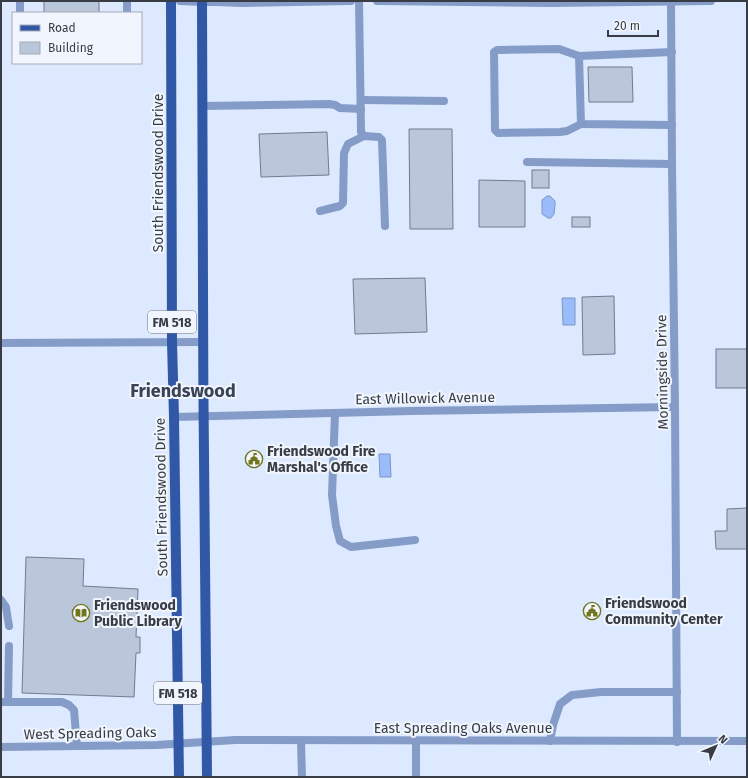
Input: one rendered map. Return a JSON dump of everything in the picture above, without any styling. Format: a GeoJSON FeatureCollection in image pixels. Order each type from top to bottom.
{"type":"FeatureCollection","features":[{"type":"Feature","properties":{"kind":"main road","name":"South Friendswood Drive"},"geometry":{"type":"LineString","coordinates":[[171,1],[172,342],[179,777]]}},
{"type":"Feature","properties":{"kind":"main road","name":"FM 518"},"geometry":{"type":"LineString","coordinates":[[202,2],[203,416],[208,777]]}},
{"type":"Feature","properties":{"kind":"street"},"geometry":{"type":"LineString","coordinates":[[20,1],[20,12]]}},
{"type":"Feature","properties":{"kind":"street"},"geometry":{"type":"LineString","coordinates":[[127,1],[127,12]]}},
{"type":"Feature","properties":{"kind":"street"},"geometry":{"type":"LineString","coordinates":[[180,1],[351,1]]}},
{"type":"Feature","properties":{"kind":"street"},"geometry":{"type":"LineString","coordinates":[[359,1],[361,132],[364,136]]}},
{"type":"Feature","properties":{"kind":"street"},"geometry":{"type":"LineString","coordinates":[[377,1],[711,1]]}},
{"type":"Feature","properties":{"kind":"street","name":"Morningside Drive"},"geometry":{"type":"LineString","coordinates":[[671,1],[677,742]]}},
{"type":"Feature","properties":{"kind":"street"},"geometry":{"type":"LineString","coordinates":[[672,52],[579,56],[559,49],[497,50],[494,52],[495,130],[498,133],[560,132],[567,131],[581,124],[672,125]]}},
{"type":"Feature","properties":{"kind":"street"},"geometry":{"type":"LineString","coordinates":[[579,56],[581,124]]}},
{"type":"Feature","properties":{"kind":"street"},"geometry":{"type":"LineString","coordinates":[[202,106],[329,104],[340,108],[361,104],[444,101]]}},
{"type":"Feature","properties":{"kind":"street"},"geometry":{"type":"LineString","coordinates":[[320,211],[340,206],[342,203],[344,153],[348,144],[364,136],[379,137],[382,140],[385,226]]}},
{"type":"Feature","properties":{"kind":"street"},"geometry":{"type":"LineString","coordinates":[[527,162],[672,164]]}},
{"type":"Feature","properties":{"kind":"street"},"geometry":{"type":"LineString","coordinates":[[1,343],[203,342]]}},
{"type":"Feature","properties":{"kind":"street","name":"East Willowick Avenue"},"geometry":{"type":"LineString","coordinates":[[174,417],[675,407]]}},
{"type":"Feature","properties":{"kind":"street"},"geometry":{"type":"LineString","coordinates":[[335,413],[332,495],[336,526],[340,541],[351,547],[415,540]]}},
{"type":"Feature","properties":{"kind":"street"},"geometry":{"type":"LineString","coordinates":[[1,600],[6,607],[10,626]]}},
{"type":"Feature","properties":{"kind":"street"},"geometry":{"type":"LineString","coordinates":[[9,646],[5,702],[62,702],[69,705],[74,710],[77,746]]}},
{"type":"Feature","properties":{"kind":"street"},"geometry":{"type":"LineString","coordinates":[[550,741],[553,725],[560,704],[572,695],[601,692],[677,692]]}},
{"type":"Feature","properties":{"kind":"street","name":"East Spreading Oaks Avenue"},"geometry":{"type":"LineString","coordinates":[[179,743],[235,740],[747,741]]}},
{"type":"Feature","properties":{"kind":"street"},"geometry":{"type":"LineString","coordinates":[[301,741],[302,777]]}},
{"type":"Feature","properties":{"kind":"street"},"geometry":{"type":"LineString","coordinates":[[416,741],[416,777]]}},
{"type":"Feature","properties":{"kind":"street","name":"West Spreading Oaks"},"geometry":{"type":"LineString","coordinates":[[1,747],[157,745],[179,743]]}},
{"type":"Feature","properties":{"kind":"water"},"geometry":{"type":"Polygon","coordinates":[[[547,196],[550,196],[555,201],[554,214],[551,218],[548,218],[542,214],[542,200],[547,196]]]}},
{"type":"Feature","properties":{"kind":"water"},"geometry":{"type":"Polygon","coordinates":[[[562,298],[575,298],[575,325],[563,325],[562,298]]]}},
{"type":"Feature","properties":{"kind":"water"},"geometry":{"type":"Polygon","coordinates":[[[379,454],[390,454],[391,477],[380,477],[379,454]]]}},
{"type":"Feature","properties":{"kind":"building"},"geometry":{"type":"Polygon","coordinates":[[[44,1],[99,1],[99,12],[44,12],[44,1]]]}},
{"type":"Feature","properties":{"kind":"building"},"geometry":{"type":"Polygon","coordinates":[[[588,67],[632,67],[633,102],[589,102],[588,67]]]}},
{"type":"Feature","properties":{"kind":"building"},"geometry":{"type":"Polygon","coordinates":[[[409,129],[452,129],[453,229],[410,229],[409,129]]]}},
{"type":"Feature","properties":{"kind":"building"},"geometry":{"type":"Polygon","coordinates":[[[327,132],[329,175],[261,177],[259,134],[327,132]]]}},
{"type":"Feature","properties":{"kind":"building"},"geometry":{"type":"Polygon","coordinates":[[[532,170],[549,170],[549,188],[532,188],[532,170]]]}},
{"type":"Feature","properties":{"kind":"building"},"geometry":{"type":"Polygon","coordinates":[[[479,180],[525,181],[525,227],[479,227],[479,180]]]}},
{"type":"Feature","properties":{"kind":"building"},"geometry":{"type":"Polygon","coordinates":[[[572,217],[590,217],[590,227],[572,227],[572,217]]]}},
{"type":"Feature","properties":{"kind":"building"},"geometry":{"type":"Polygon","coordinates":[[[425,278],[427,332],[355,334],[353,279],[425,278]]]}},
{"type":"Feature","properties":{"kind":"building"},"geometry":{"type":"Polygon","coordinates":[[[614,296],[615,354],[583,355],[582,297],[614,296]]]}},
{"type":"Feature","properties":{"kind":"building"},"geometry":{"type":"Polygon","coordinates":[[[716,349],[747,349],[747,388],[716,388],[716,349]]]}},
{"type":"Feature","properties":{"kind":"building"},"geometry":{"type":"Polygon","coordinates":[[[747,508],[747,549],[716,549],[715,531],[727,531],[727,509],[747,508]]]}},
{"type":"Feature","properties":{"kind":"building","name":"Friendswood Public Library"},"geometry":{"type":"Polygon","coordinates":[[[26,557],[84,559],[83,586],[138,589],[136,637],[140,637],[140,653],[136,653],[134,697],[22,693],[26,557]]]}},
{"type":"Feature","properties":{"kind":"place","name":"Friendswood Fire Marshal's Office"},"geometry":{"type":"Point","coordinates":[254,459]}},
{"type":"Feature","properties":{"kind":"place","name":"Friendswood Community Center"},"geometry":{"type":"Point","coordinates":[592,611]}},
{"type":"Feature","properties":{"kind":"place","name":"Friendswood Public Library"},"geometry":{"type":"Point","coordinates":[81,613]}},
{"type":"Feature","properties":{"kind":"district","name":"Friendswood"},"geometry":{"type":"Point","coordinates":[183,391]}}]}
